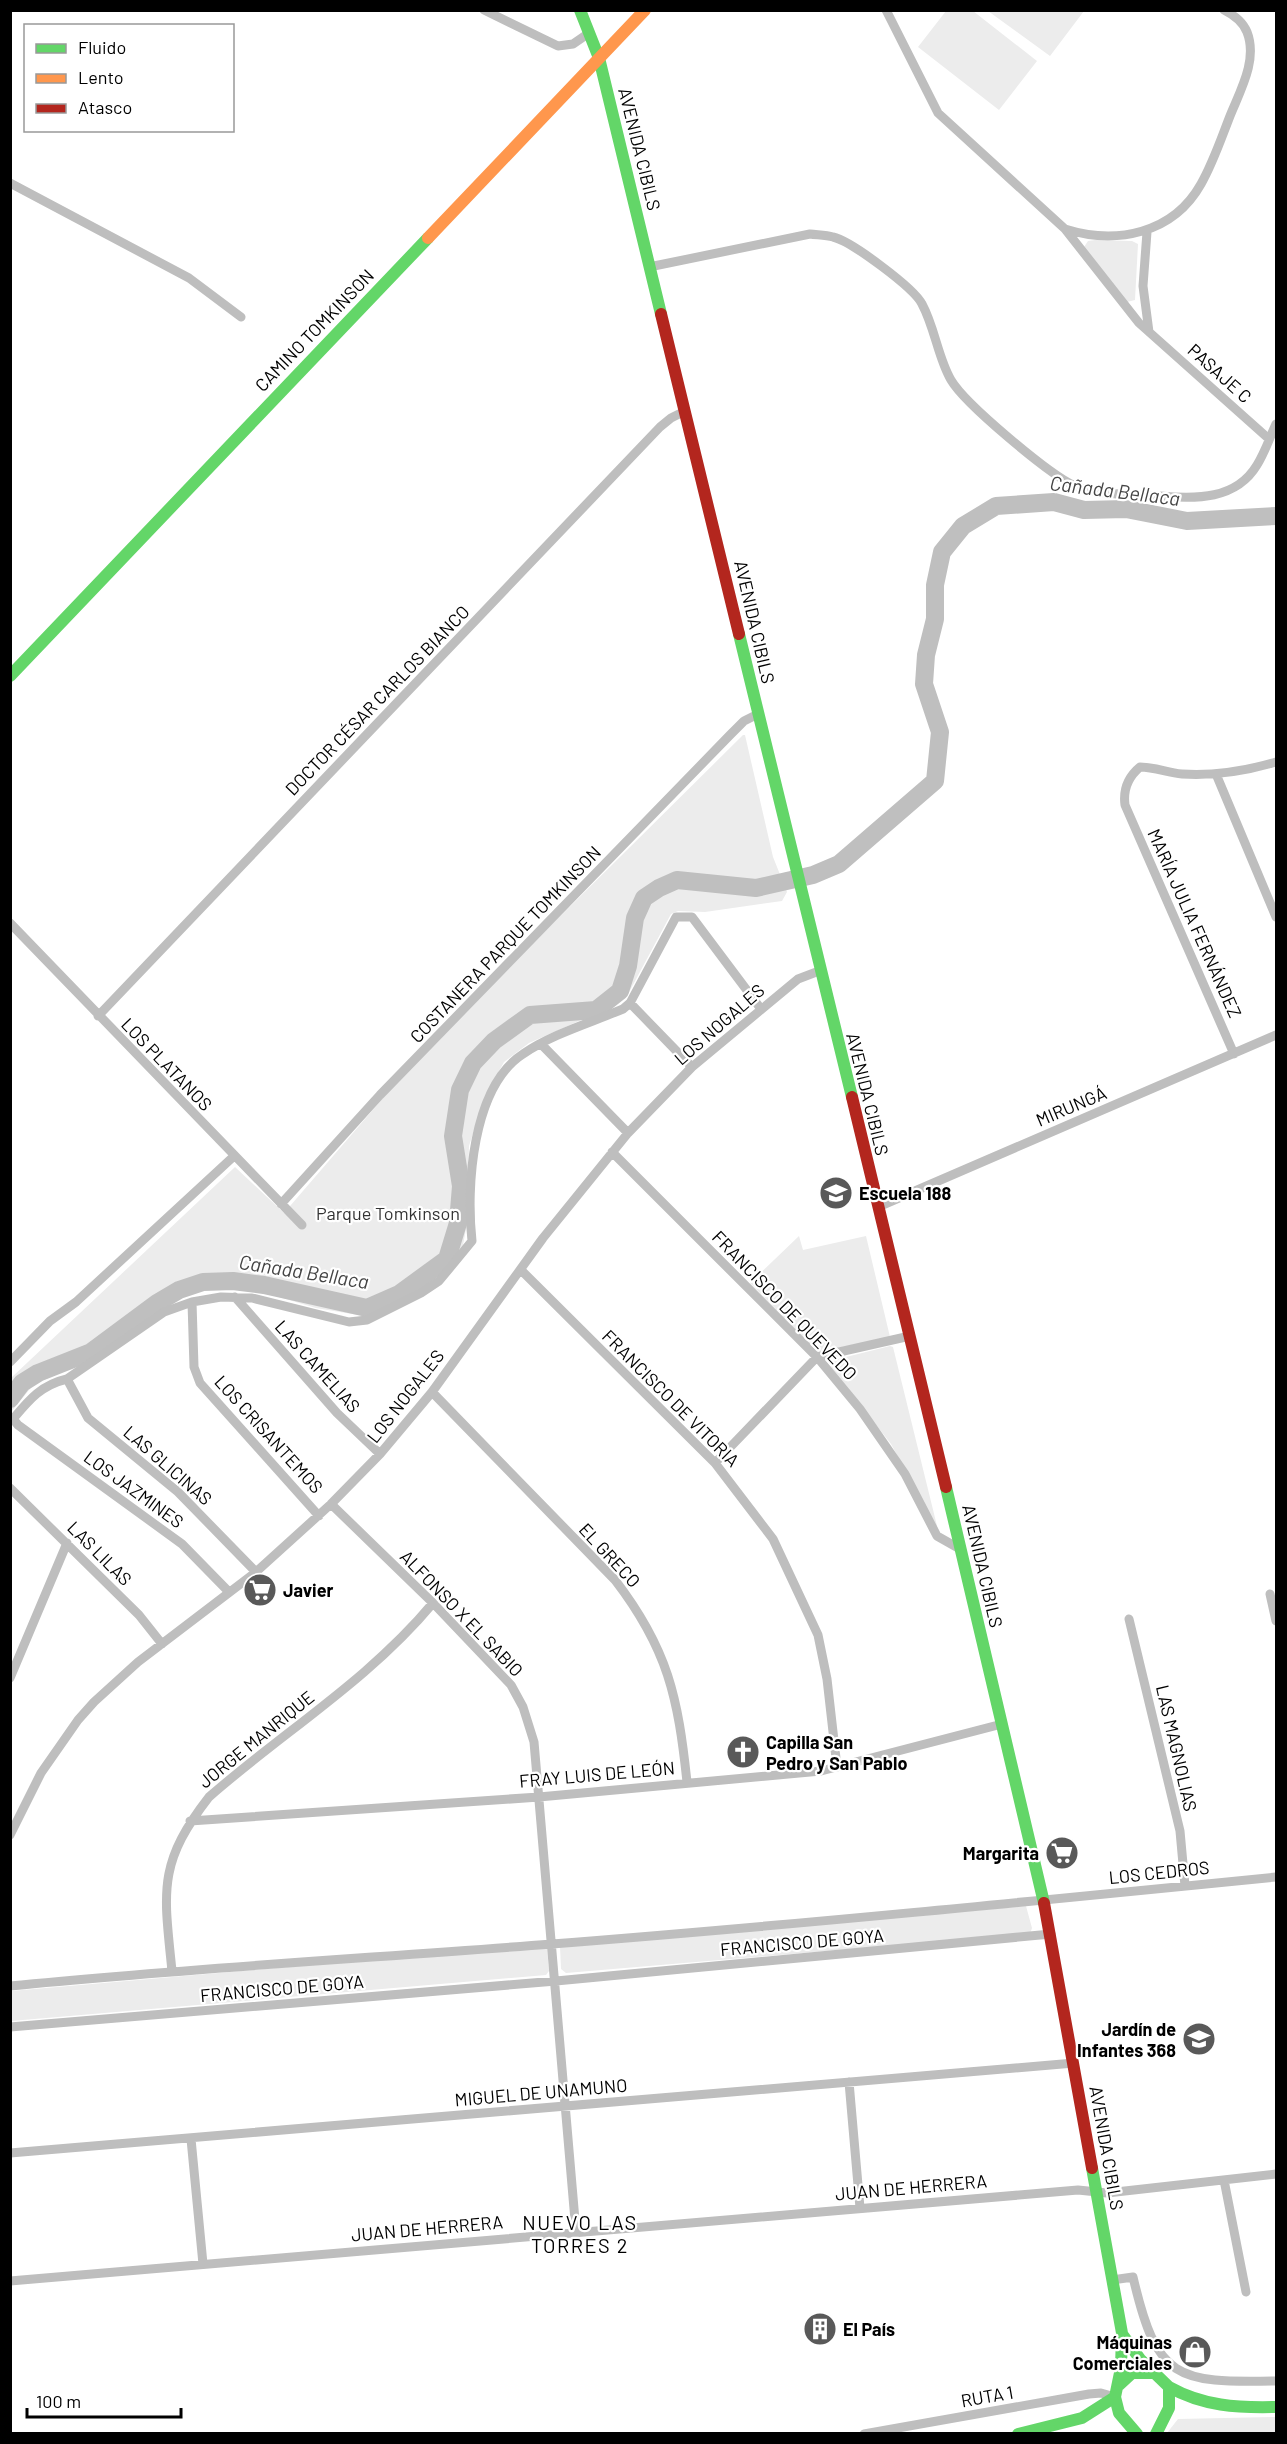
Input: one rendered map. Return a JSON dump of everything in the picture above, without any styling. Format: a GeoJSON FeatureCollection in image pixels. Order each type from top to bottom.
{"type":"FeatureCollection","features":[{"type":"Feature","properties":{"kind":"main road","name":"AVENIDA CIBILS"},"geometry":{"type":"LineString","coordinates":[[580,10],[599,58],[798,875],[819,970],[910,1336],[1044,1901],[1122,2334],[1122,2361],[1117,2391]]}},
{"type":"Feature","properties":{"kind":"main road","name":"CAMINO TOMKINSON"},"geometry":{"type":"LineString","coordinates":[[10,676],[645,10]]}},
{"type":"Feature","properties":{"kind":"main road","name":"AVENIDA CIBILS"},"geometry":{"type":"LineString","coordinates":[[1122,2334],[1140,2360],[1169,2387],[1190,2400],[1214,2406],[1276,2407]]}},
{"type":"Feature","properties":{"kind":"main road"},"geometry":{"type":"LineString","coordinates":[[1018,2433],[1063,2426],[1084,2419],[1117,2391],[1132,2373],[1155,2373]]}},
{"type":"Feature","properties":{"kind":"main road"},"geometry":{"type":"LineString","coordinates":[[1156,2433],[1169,2408],[1169,2387]]}},
{"type":"Feature","properties":{"kind":"main road"},"geometry":{"type":"LineString","coordinates":[[1117,2391],[1119,2413],[1137,2433]]}},
{"type":"Feature","properties":{"kind":"street"},"geometry":{"type":"LineString","coordinates":[[484,10],[558,46],[573,44],[589,33]]}},
{"type":"Feature","properties":{"kind":"street","name":"PASAJE C"},"geometry":{"type":"LineString","coordinates":[[885,10],[938,113],[1065,229],[1124,306],[1149,332],[1269,439]]}},
{"type":"Feature","properties":{"kind":"street"},"geometry":{"type":"LineString","coordinates":[[1065,229],[1080,234],[1109,237],[1147,232],[1177,211],[1201,185],[1244,81],[1250,59],[1247,32],[1238,19],[1224,10]]}},
{"type":"Feature","properties":{"kind":"street"},"geometry":{"type":"LineString","coordinates":[[10,183],[189,278],[241,317]]}},
{"type":"Feature","properties":{"kind":"street"},"geometry":{"type":"LineString","coordinates":[[1147,232],[1143,285],[1149,332]]}},
{"type":"Feature","properties":{"kind":"street"},"geometry":{"type":"LineString","coordinates":[[650,267],[810,234],[833,237],[848,244],[911,289],[922,304],[947,372],[958,390],[1056,476],[1077,487],[1193,499],[1224,493],[1246,479],[1257,466],[1276,424]]}},
{"type":"Feature","properties":{"kind":"street","name":"DOCTOR CÉSAR CARLOS BIANCO"},"geometry":{"type":"LineString","coordinates":[[98,1016],[660,427],[684,411]]}},
{"type":"Feature","properties":{"kind":"street","name":"COSTANERA PARQUE TOMKINSON"},"geometry":{"type":"LineString","coordinates":[[281,1204],[380,1095],[730,735],[744,721],[758,714]]}},
{"type":"Feature","properties":{"kind":"street"},"geometry":{"type":"LineString","coordinates":[[1276,762],[1216,774],[1276,917]]}},
{"type":"Feature","properties":{"kind":"street","name":"MARÍA JULIA FERNÁNDEZ"},"geometry":{"type":"LineString","coordinates":[[1216,774],[1180,774],[1153,767],[1140,767],[1129,780],[1124,793],[1125,805],[1234,1054]]}},
{"type":"Feature","properties":{"kind":"street"},"geometry":{"type":"LineString","coordinates":[[67,1379],[164,1312],[192,1302],[235,1297],[282,1305],[349,1322],[367,1320],[439,1281],[472,1241],[471,1169],[479,1130],[489,1101],[511,1065],[522,1054],[541,1044],[623,1009],[630,1003],[672,922],[680,916],[692,917],[761,1009]]}},
{"type":"Feature","properties":{"kind":"street","name":"LOS PLATANOS"},"geometry":{"type":"LineString","coordinates":[[10,923],[233,1157],[302,1225]]}},
{"type":"Feature","properties":{"kind":"street","name":"LOS NOGALES"},"geometry":{"type":"LineString","coordinates":[[10,1835],[41,1773],[78,1720],[111,1685],[256,1572],[331,1504],[380,1454],[432,1392],[521,1270],[628,1133],[692,1067],[798,979],[819,970]]}},
{"type":"Feature","properties":{"kind":"street"},"geometry":{"type":"LineString","coordinates":[[630,1003],[692,1067]]}},
{"type":"Feature","properties":{"kind":"street","name":"MIRUNGÁ"},"geometry":{"type":"LineString","coordinates":[[878,1207],[1276,1035]]}},
{"type":"Feature","properties":{"kind":"street"},"geometry":{"type":"LineString","coordinates":[[541,1044],[628,1133]]}},
{"type":"Feature","properties":{"kind":"street","name":"FRANCISCO DE QUEVEDO"},"geometry":{"type":"LineString","coordinates":[[612,1152],[817,1357],[860,1409],[905,1474],[938,1536],[960,1549]]}},
{"type":"Feature","properties":{"kind":"street"},"geometry":{"type":"LineString","coordinates":[[10,1362],[50,1321],[76,1302],[233,1157]]}},
{"type":"Feature","properties":{"kind":"street","name":"FRANCISCO DE VITORIA"},"geometry":{"type":"LineString","coordinates":[[521,1270],[715,1462],[773,1539],[818,1635],[827,1679],[837,1767]]}},
{"type":"Feature","properties":{"kind":"street","name":"LAS CAMELIAS"},"geometry":{"type":"LineString","coordinates":[[235,1297],[337,1413],[380,1454]]}},
{"type":"Feature","properties":{"kind":"street","name":"LOS CRISANTEMOS"},"geometry":{"type":"LineString","coordinates":[[192,1302],[194,1367],[200,1383],[319,1516]]}},
{"type":"Feature","properties":{"kind":"street"},"geometry":{"type":"LineString","coordinates":[[715,1462],[817,1357],[910,1336]]}},
{"type":"Feature","properties":{"kind":"street","name":"LOS JAZMINES"},"geometry":{"type":"LineString","coordinates":[[67,1379],[50,1383],[40,1390],[13,1419],[29,1435],[182,1544],[229,1592]]}},
{"type":"Feature","properties":{"kind":"street","name":"LAS GLICINAS"},"geometry":{"type":"LineString","coordinates":[[67,1379],[88,1418],[178,1492],[256,1572]]}},
{"type":"Feature","properties":{"kind":"street","name":"EL GRECO"},"geometry":{"type":"LineString","coordinates":[[432,1392],[615,1580],[638,1609],[656,1644],[675,1692],[687,1782]]}},
{"type":"Feature","properties":{"kind":"street","name":"LAS LILAS"},"geometry":{"type":"LineString","coordinates":[[10,1488],[139,1615],[162,1644]]}},
{"type":"Feature","properties":{"kind":"street","name":"ALFONSO X EL SABIO"},"geometry":{"type":"LineString","coordinates":[[331,1504],[433,1603],[511,1685],[523,1707],[534,1742],[553,1944]]}},
{"type":"Feature","properties":{"kind":"street"},"geometry":{"type":"LineString","coordinates":[[10,1678],[67,1543]]}},
{"type":"Feature","properties":{"kind":"street"},"geometry":{"type":"LineString","coordinates":[[1270,1594],[1276,1621]]}},
{"type":"Feature","properties":{"kind":"street","name":"JORGE MANRIQUE"},"geometry":{"type":"LineString","coordinates":[[172,1971],[167,1910],[168,1877],[171,1857],[190,1821],[209,1797],[352,1682],[413,1626],[433,1603]]}},
{"type":"Feature","properties":{"kind":"street","name":"LAS MAGNOLIAS"},"geometry":{"type":"LineString","coordinates":[[1129,1619],[1180,1831],[1185,1886]]}},
{"type":"Feature","properties":{"kind":"street","name":"FRAY LUIS DE LEÓN"},"geometry":{"type":"LineString","coordinates":[[190,1821],[539,1797],[837,1767],[1002,1724]]}},
{"type":"Feature","properties":{"kind":"street","name":"LOS CEDROS"},"geometry":{"type":"LineString","coordinates":[[1044,1901],[1276,1877]]}},
{"type":"Feature","properties":{"kind":"street","name":"FRANCISCO DE GOYA"},"geometry":{"type":"LineString","coordinates":[[10,1986],[172,1971],[553,1944],[1044,1901]]}},
{"type":"Feature","properties":{"kind":"street","name":"FRANCISCO DE GOYA"},"geometry":{"type":"LineString","coordinates":[[10,2027],[556,1981],[1051,1934]]}},
{"type":"Feature","properties":{"kind":"street"},"geometry":{"type":"LineString","coordinates":[[553,1944],[576,2232]]}},
{"type":"Feature","properties":{"kind":"street","name":"MIGUEL DE UNAMUNO"},"geometry":{"type":"LineString","coordinates":[[10,2153],[1074,2063]]}},
{"type":"Feature","properties":{"kind":"street"},"geometry":{"type":"LineString","coordinates":[[849,2082],[860,2208]]}},
{"type":"Feature","properties":{"kind":"street"},"geometry":{"type":"LineString","coordinates":[[191,2139],[202,2264]]}},
{"type":"Feature","properties":{"kind":"street","name":"JUAN DE HERRERA"},"geometry":{"type":"LineString","coordinates":[[10,2281],[1078,2190],[1107,2193],[1276,2174]]}},
{"type":"Feature","properties":{"kind":"street"},"geometry":{"type":"LineString","coordinates":[[1224,2180],[1246,2292]]}},
{"type":"Feature","properties":{"kind":"street"},"geometry":{"type":"LineString","coordinates":[[1112,2280],[1133,2277],[1148,2334],[1156,2349],[1185,2374],[1209,2381],[1276,2381]]}},
{"type":"Feature","properties":{"kind":"street","name":"RUTA 1"},"geometry":{"type":"LineString","coordinates":[[864,2433],[1117,2391]]}},
{"type":"Feature","properties":{"kind":"green space"},"geometry":{"type":"Polygon","coordinates":[[[946,11],[973,11],[1037,61],[999,110],[918,47],[946,11]]]}},
{"type":"Feature","properties":{"kind":"green space"},"geometry":{"type":"Polygon","coordinates":[[[988,11],[1084,11],[1050,56],[988,11]]]}},
{"type":"Feature","properties":{"kind":"green space"},"geometry":{"type":"Polygon","coordinates":[[[1088,241],[1132,241],[1138,244],[1135,300],[1127,302],[1084,247],[1088,241]]]}},
{"type":"Feature","properties":{"kind":"green space","name":"Parque Tomkinson"},"geometry":{"type":"Polygon","coordinates":[[[745,735],[773,857],[787,892],[782,901],[705,912],[678,911],[671,914],[627,996],[613,1006],[529,1043],[504,1062],[485,1096],[469,1146],[467,1224],[463,1245],[435,1279],[397,1302],[364,1316],[316,1308],[262,1292],[201,1287],[177,1295],[82,1364],[34,1384],[11,1412],[11,1378],[235,1167],[284,1213],[396,1083],[508,968],[745,735]]]}},
{"type":"Feature","properties":{"kind":"green space"},"geometry":{"type":"Polygon","coordinates":[[[799,1236],[803,1250],[866,1236],[890,1337],[818,1352],[750,1283],[799,1236]]]}},
{"type":"Feature","properties":{"kind":"green space"},"geometry":{"type":"Polygon","coordinates":[[[893,1347],[938,1530],[891,1444],[831,1367],[834,1360],[893,1347]]]}},
{"type":"Feature","properties":{"kind":"green space"},"geometry":{"type":"Polygon","coordinates":[[[1026,1906],[1032,1928],[1030,1934],[566,1973],[561,1969],[560,1946],[1026,1906]]]}},
{"type":"Feature","properties":{"kind":"green space"},"geometry":{"type":"Polygon","coordinates":[[[542,1945],[547,1948],[549,1971],[546,1975],[11,2021],[11,1991],[542,1945]]]}},
{"type":"Feature","properties":{"kind":"green space"},"geometry":{"type":"Polygon","coordinates":[[[1276,2417],[1276,2432],[1167,2433],[1178,2419],[1276,2417]]]}},
{"type":"Feature","properties":{"kind":"waterway","name":"Cañada Bellaca"},"geometry":{"type":"LineString","coordinates":[[10,1399],[22,1383],[38,1373],[91,1352],[157,1303],[179,1290],[203,1282],[233,1281],[264,1285],[367,1308],[399,1294],[447,1259],[458,1223],[461,1186],[453,1136],[460,1090],[473,1063],[494,1041],[530,1015],[596,1010],[620,991],[628,966],[635,918],[644,898],[659,888],[677,880],[756,888],[813,875],[839,864],[935,781],[940,732],[924,684],[926,655],[935,619],[935,585],[942,552],[963,526],[996,506],[1054,502],[1084,510],[1126,509],[1187,521],[1276,516]]}},
{"type":"Feature","properties":{"kind":"traffic: fast"},"geometry":{"type":"LineString","coordinates":[[580,10],[599,58],[661,314]]}},
{"type":"Feature","properties":{"kind":"traffic: fast"},"geometry":{"type":"LineString","coordinates":[[10,676],[428,238]]}},
{"type":"Feature","properties":{"kind":"traffic: fast"},"geometry":{"type":"LineString","coordinates":[[739,634],[852,1097]]}},
{"type":"Feature","properties":{"kind":"traffic: fast"},"geometry":{"type":"LineString","coordinates":[[946,1487],[1044,1903]]}},
{"type":"Feature","properties":{"kind":"traffic: fast"},"geometry":{"type":"LineString","coordinates":[[1092,2168],[1122,2333],[1121,2368],[1115,2397],[1119,2413],[1137,2434]]}},
{"type":"Feature","properties":{"kind":"traffic: fast"},"geometry":{"type":"LineString","coordinates":[[1122,2334],[1140,2359],[1169,2387],[1169,2408],[1156,2434]]}},
{"type":"Feature","properties":{"kind":"traffic: fast"},"geometry":{"type":"LineString","coordinates":[[1119,2385],[1132,2373],[1154,2373]]}},
{"type":"Feature","properties":{"kind":"traffic: fast"},"geometry":{"type":"LineString","coordinates":[[1169,2387],[1208,2402],[1248,2407],[1276,2407]]}},
{"type":"Feature","properties":{"kind":"traffic: fast"},"geometry":{"type":"LineString","coordinates":[[1018,2434],[1082,2418],[1115,2397]]}},
{"type":"Feature","properties":{"kind":"traffic: slow"},"geometry":{"type":"LineString","coordinates":[[428,238],[645,10]]}},
{"type":"Feature","properties":{"kind":"traffic: jam"},"geometry":{"type":"LineString","coordinates":[[661,314],[739,634]]}},
{"type":"Feature","properties":{"kind":"traffic: jam"},"geometry":{"type":"LineString","coordinates":[[852,1097],[946,1487]]}},
{"type":"Feature","properties":{"kind":"traffic: jam"},"geometry":{"type":"LineString","coordinates":[[1044,1903],[1092,2168]]}},
{"type":"Feature","properties":{"kind":"place","name":"Escuela 188"},"geometry":{"type":"Point","coordinates":[836,1193]}},
{"type":"Feature","properties":{"kind":"place","name":"Javier"},"geometry":{"type":"Point","coordinates":[260,1590]}},
{"type":"Feature","properties":{"kind":"place","name":"Capilla San Pedro y San Pablo"},"geometry":{"type":"Point","coordinates":[743,1752]}},
{"type":"Feature","properties":{"kind":"place","name":"Margarita"},"geometry":{"type":"Point","coordinates":[1062,1853]}},
{"type":"Feature","properties":{"kind":"place","name":"Jardín de Infantes 368"},"geometry":{"type":"Point","coordinates":[1199,2039]}},
{"type":"Feature","properties":{"kind":"place","name":"El País"},"geometry":{"type":"Point","coordinates":[820,2329]}},
{"type":"Feature","properties":{"kind":"place","name":"Máquinas Comerciales"},"geometry":{"type":"Point","coordinates":[1195,2352]}},
{"type":"Feature","properties":{"kind":"district","name":"NUEVO LAS TORRES 2"},"geometry":{"type":"Point","coordinates":[580,2234]}}]}
